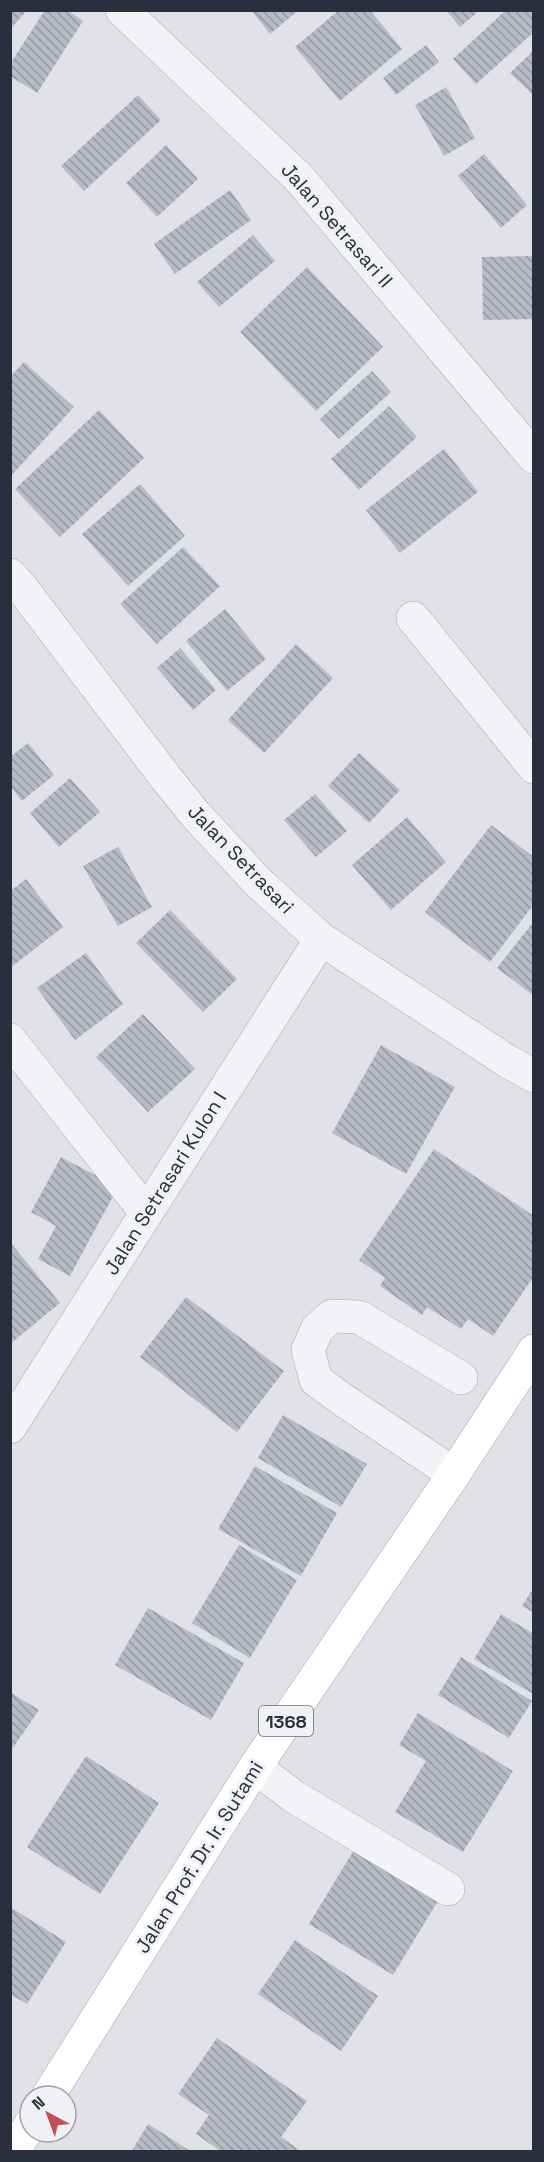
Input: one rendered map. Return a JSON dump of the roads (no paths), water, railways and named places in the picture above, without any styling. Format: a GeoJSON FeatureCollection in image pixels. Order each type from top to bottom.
{"type":"FeatureCollection","features":[{"type":"Feature","properties":{"kind":"main road","name":"Jalan Prof. Dr. Ir. Sutami"},"geometry":{"type":"LineString","coordinates":[[56,2084],[255,1767],[454,1474],[534,1351]]}},
{"type":"Feature","properties":{"kind":"street","name":"Jalan Setrasari II"},"geometry":{"type":"LineString","coordinates":[[122,10],[299,178],[534,457]]}},
{"type":"Feature","properties":{"kind":"street","name":"Jalan Setrasari"},"geometry":{"type":"LineString","coordinates":[[14,585],[158,769],[195,814],[258,882],[321,939],[507,1061],[534,1076]]}},
{"type":"Feature","properties":{"kind":"street"},"geometry":{"type":"LineString","coordinates":[[413,618],[534,767]]}},
{"type":"Feature","properties":{"kind":"street","name":"Jalan Setrasari Kulon I"},"geometry":{"type":"LineString","coordinates":[[10,1427],[321,939]]}},
{"type":"Feature","properties":{"kind":"street"},"geometry":{"type":"LineString","coordinates":[[10,1040],[146,1212]]}},
{"type":"Feature","properties":{"kind":"street"},"geometry":{"type":"LineString","coordinates":[[454,1474],[316,1380],[308,1350],[317,1329],[332,1316],[359,1317],[462,1378]]}},
{"type":"Feature","properties":{"kind":"street"},"geometry":{"type":"LineString","coordinates":[[255,1767],[293,1796],[448,1889]]}}]}
